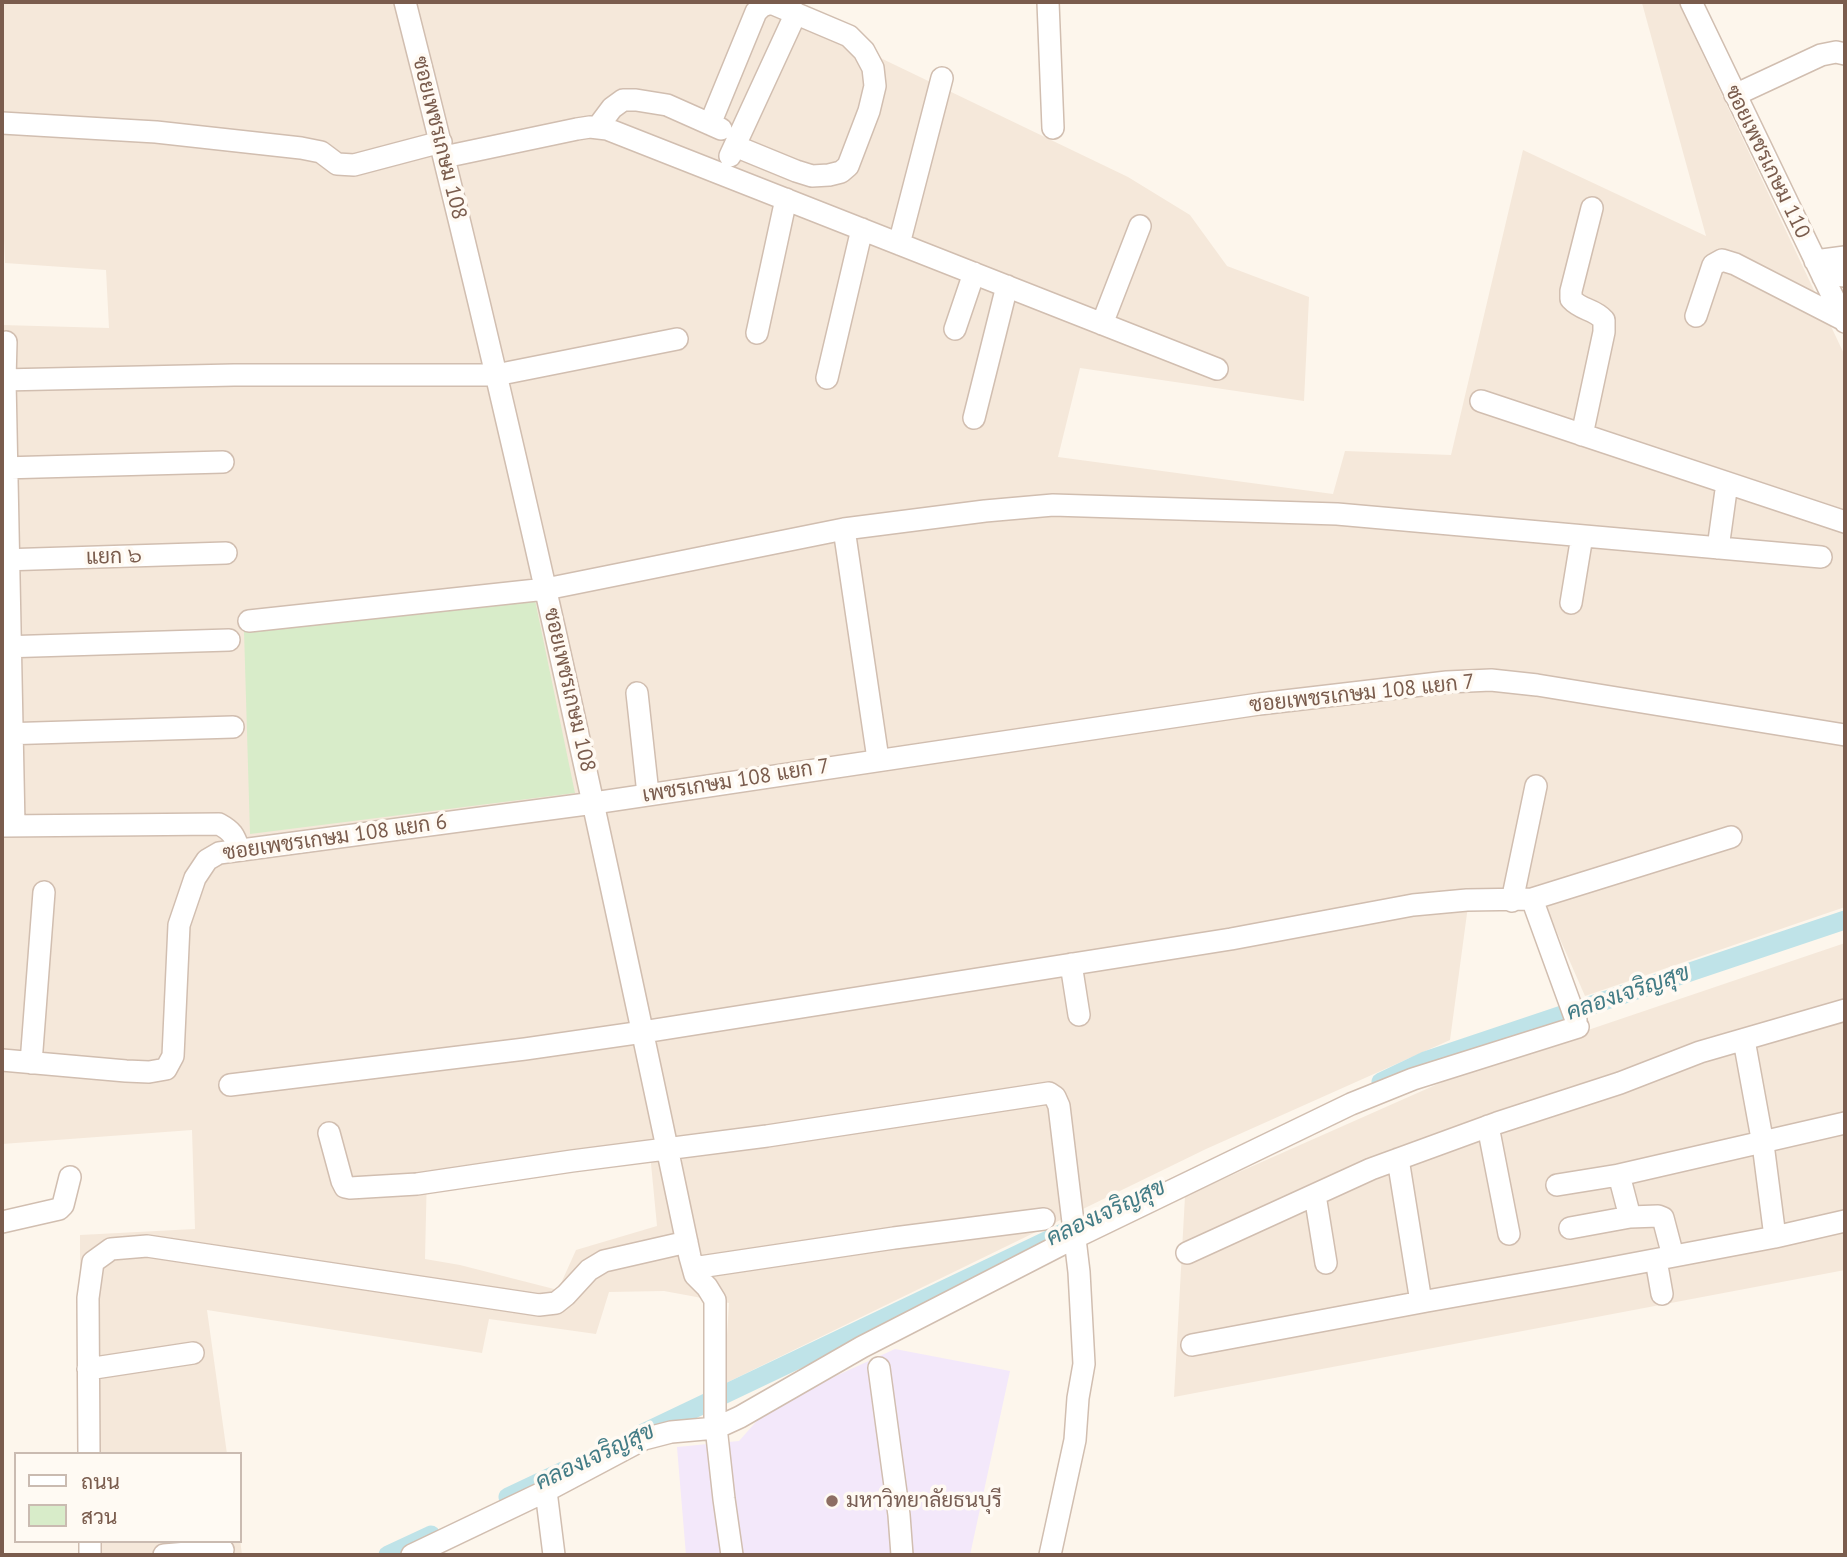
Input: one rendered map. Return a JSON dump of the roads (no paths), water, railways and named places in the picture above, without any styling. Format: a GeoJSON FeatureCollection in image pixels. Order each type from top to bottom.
{"type":"FeatureCollection","features":[{"type":"Feature","properties":{"kind":"street","name":"ซอยเพชรเกษม 108"},"geometry":{"type":"LineString","coordinates":[[405,2],[546,589],[693,1268],[695,1275],[715,1300],[716,1423],[732,1555]]}},
{"type":"Feature","properties":{"kind":"street"},"geometry":{"type":"LineString","coordinates":[[1048,2],[1053,128]]}},
{"type":"Feature","properties":{"kind":"street","name":"ซอยเพชรเกษม 110"},"geometry":{"type":"LineString","coordinates":[[1691,2],[1735,95],[1831,280],[1845,321]]}},
{"type":"Feature","properties":{"kind":"street"},"geometry":{"type":"LineString","coordinates":[[597,128],[611,108],[623,100],[667,105],[710,124],[796,171],[812,176],[829,175],[841,172],[848,166],[869,111],[875,86],[873,68],[864,51],[849,36],[771,3],[762,6],[756,12],[710,124]]}},
{"type":"Feature","properties":{"kind":"street"},"geometry":{"type":"LineString","coordinates":[[722,174],[796,13]]}},
{"type":"Feature","properties":{"kind":"street"},"geometry":{"type":"LineString","coordinates":[[1735,95],[1821,55],[1836,52],[1845,54]]}},
{"type":"Feature","properties":{"kind":"street"},"geometry":{"type":"LineString","coordinates":[[899,244],[942,78]]}},
{"type":"Feature","properties":{"kind":"street"},"geometry":{"type":"LineString","coordinates":[[2,123],[156,132],[301,148],[321,152],[337,164],[354,165],[577,129],[607,129],[1217,369]]}},
{"type":"Feature","properties":{"kind":"street"},"geometry":{"type":"LineString","coordinates":[[757,334],[786,199]]}},
{"type":"Feature","properties":{"kind":"street"},"geometry":{"type":"LineString","coordinates":[[1582,435],[1604,332],[1604,320],[1597,312],[1576,305],[1571,299],[1592,208]]}},
{"type":"Feature","properties":{"kind":"street"},"geometry":{"type":"LineString","coordinates":[[1102,324],[1140,226]]}},
{"type":"Feature","properties":{"kind":"street"},"geometry":{"type":"LineString","coordinates":[[827,378],[862,229]]}},
{"type":"Feature","properties":{"kind":"street"},"geometry":{"type":"LineString","coordinates":[[1831,280],[1845,257]]}},
{"type":"Feature","properties":{"kind":"street"},"geometry":{"type":"LineString","coordinates":[[1696,316],[1713,265],[1722,260],[1735,264],[1845,321]]}},
{"type":"Feature","properties":{"kind":"street"},"geometry":{"type":"LineString","coordinates":[[955,330],[974,273]]}},
{"type":"Feature","properties":{"kind":"street"},"geometry":{"type":"LineString","coordinates":[[974,418],[1007,286]]}},
{"type":"Feature","properties":{"kind":"street"},"geometry":{"type":"LineString","coordinates":[[4,380],[227,375],[496,375],[677,339]]}},
{"type":"Feature","properties":{"kind":"street"},"geometry":{"type":"LineString","coordinates":[[6,342],[4,380],[8,826],[219,824],[234,835],[239,849]]}},
{"type":"Feature","properties":{"kind":"street"},"geometry":{"type":"LineString","coordinates":[[1481,401],[1845,522]]}},
{"type":"Feature","properties":{"kind":"street"},"geometry":{"type":"LineString","coordinates":[[5,468],[223,462]]}},
{"type":"Feature","properties":{"kind":"street"},"geometry":{"type":"LineString","coordinates":[[1718,548],[1727,483]]}},
{"type":"Feature","properties":{"kind":"street"},"geometry":{"type":"LineString","coordinates":[[249,621],[546,589],[844,529],[985,510],[1053,505],[1337,514],[1821,556]]}},
{"type":"Feature","properties":{"kind":"street"},"geometry":{"type":"LineString","coordinates":[[844,529],[878,759]]}},
{"type":"Feature","properties":{"kind":"street"},"geometry":{"type":"LineString","coordinates":[[1571,603],[1582,536]]}},
{"type":"Feature","properties":{"kind":"street","name":"แยก ๖"},"geometry":{"type":"LineString","coordinates":[[5,560],[226,553]]}},
{"type":"Feature","properties":{"kind":"street"},"geometry":{"type":"LineString","coordinates":[[7,647],[229,640]]}},
{"type":"Feature","properties":{"kind":"street","name":"ซอยเพชรเกษม 108 แยก 7"},"geometry":{"type":"LineString","coordinates":[[878,759],[1259,704],[1447,682],[1491,680],[1537,685],[1845,735]]}},
{"type":"Feature","properties":{"kind":"street"},"geometry":{"type":"LineString","coordinates":[[637,693],[648,794]]}},
{"type":"Feature","properties":{"kind":"street"},"geometry":{"type":"LineString","coordinates":[[7,734],[233,727]]}},
{"type":"Feature","properties":{"kind":"street","name":"เพชรเกษม 108 แยก 7"},"geometry":{"type":"LineString","coordinates":[[594,803],[878,759]]}},
{"type":"Feature","properties":{"kind":"street"},"geometry":{"type":"LineString","coordinates":[[412,1555],[645,1439],[716,1423],[765,1403],[862,1346],[1074,1234],[1351,1104],[1413,1079],[1577,1024],[1522,900],[1536,786]]}},
{"type":"Feature","properties":{"kind":"street","name":"ซอยเพชรเกษม 108 แยก 6"},"geometry":{"type":"LineString","coordinates":[[2,1060],[125,1071],[149,1072],[166,1069],[173,1056],[179,925],[195,877],[207,860],[219,852],[594,803]]}},
{"type":"Feature","properties":{"kind":"street"},"geometry":{"type":"LineString","coordinates":[[230,1085],[643,1032],[1254,935],[1413,905],[1467,900],[1522,900],[1731,837]]}},
{"type":"Feature","properties":{"kind":"street"},"geometry":{"type":"LineString","coordinates":[[31,1063],[44,892]]}},
{"type":"Feature","properties":{"kind":"street"},"geometry":{"type":"LineString","coordinates":[[1071,964],[1079,1015]]}},
{"type":"Feature","properties":{"kind":"street"},"geometry":{"type":"LineString","coordinates":[[1187,1253],[1398,1159],[1620,1083],[1700,1052],[1845,1010]]}},
{"type":"Feature","properties":{"kind":"street"},"geometry":{"type":"LineString","coordinates":[[1744,1040],[1776,1237]]}},
{"type":"Feature","properties":{"kind":"street"},"geometry":{"type":"LineString","coordinates":[[329,1133],[342,1181],[345,1187],[350,1188],[417,1184],[781,1134],[1049,1093],[1059,1105],[1072,1202],[1084,1364],[1075,1440],[1050,1555]]}},
{"type":"Feature","properties":{"kind":"street"},"geometry":{"type":"LineString","coordinates":[[1557,1185],[1619,1175],[1763,1144],[1845,1123]]}},
{"type":"Feature","properties":{"kind":"street"},"geometry":{"type":"LineString","coordinates":[[1488,1126],[1508,1234]]}},
{"type":"Feature","properties":{"kind":"street"},"geometry":{"type":"LineString","coordinates":[[1398,1159],[1421,1302]]}},
{"type":"Feature","properties":{"kind":"street"},"geometry":{"type":"LineString","coordinates":[[1619,1175],[1630,1217]]}},
{"type":"Feature","properties":{"kind":"street"},"geometry":{"type":"LineString","coordinates":[[2,1222],[59,1209],[70,1177]]}},
{"type":"Feature","properties":{"kind":"street"},"geometry":{"type":"LineString","coordinates":[[1315,1195],[1325,1263]]}},
{"type":"Feature","properties":{"kind":"street"},"geometry":{"type":"LineString","coordinates":[[1570,1228],[1630,1217],[1663,1218],[1662,1294]]}},
{"type":"Feature","properties":{"kind":"street"},"geometry":{"type":"LineString","coordinates":[[693,1268],[1044,1219]]}},
{"type":"Feature","properties":{"kind":"street"},"geometry":{"type":"LineString","coordinates":[[1192,1345],[1776,1237],[1845,1221]]}},
{"type":"Feature","properties":{"kind":"street"},"geometry":{"type":"LineString","coordinates":[[89,1452],[88,1298],[93,1262],[111,1249],[147,1246],[539,1305],[556,1303],[589,1270],[604,1261],[687,1242]]}},
{"type":"Feature","properties":{"kind":"street"},"geometry":{"type":"LineString","coordinates":[[88,1368],[193,1353]]}},
{"type":"Feature","properties":{"kind":"street"},"geometry":{"type":"LineString","coordinates":[[879,1368],[902,1555]]}},
{"type":"Feature","properties":{"kind":"street"},"geometry":{"type":"LineString","coordinates":[[546,1490],[554,1555]]}},
{"type":"Feature","properties":{"kind":"street"},"geometry":{"type":"LineString","coordinates":[[164,1555],[223,1550]]}},
{"type":"Feature","properties":{"kind":"waterway","name":"คลองเจริญสุข"},"geometry":{"type":"LineString","coordinates":[[1381,1082],[1425,1061],[1845,920]]}},
{"type":"Feature","properties":{"kind":"waterway","name":"คลองเจริญสุข"},"geometry":{"type":"LineString","coordinates":[[641,1434],[1069,1230]]}},
{"type":"Feature","properties":{"kind":"waterway","name":"คลองเจริญสุข"},"geometry":{"type":"LineString","coordinates":[[508,1497],[563,1471]]}},
{"type":"Feature","properties":{"kind":"waterway","name":"คลองเจริญสุข"},"geometry":{"type":"LineString","coordinates":[[388,1555],[431,1535]]}},
{"type":"Feature","properties":{"kind":"place","name":"มหาวิทยาลัยธนบุรี"},"geometry":{"type":"Point","coordinates":[832,1501]}}]}
